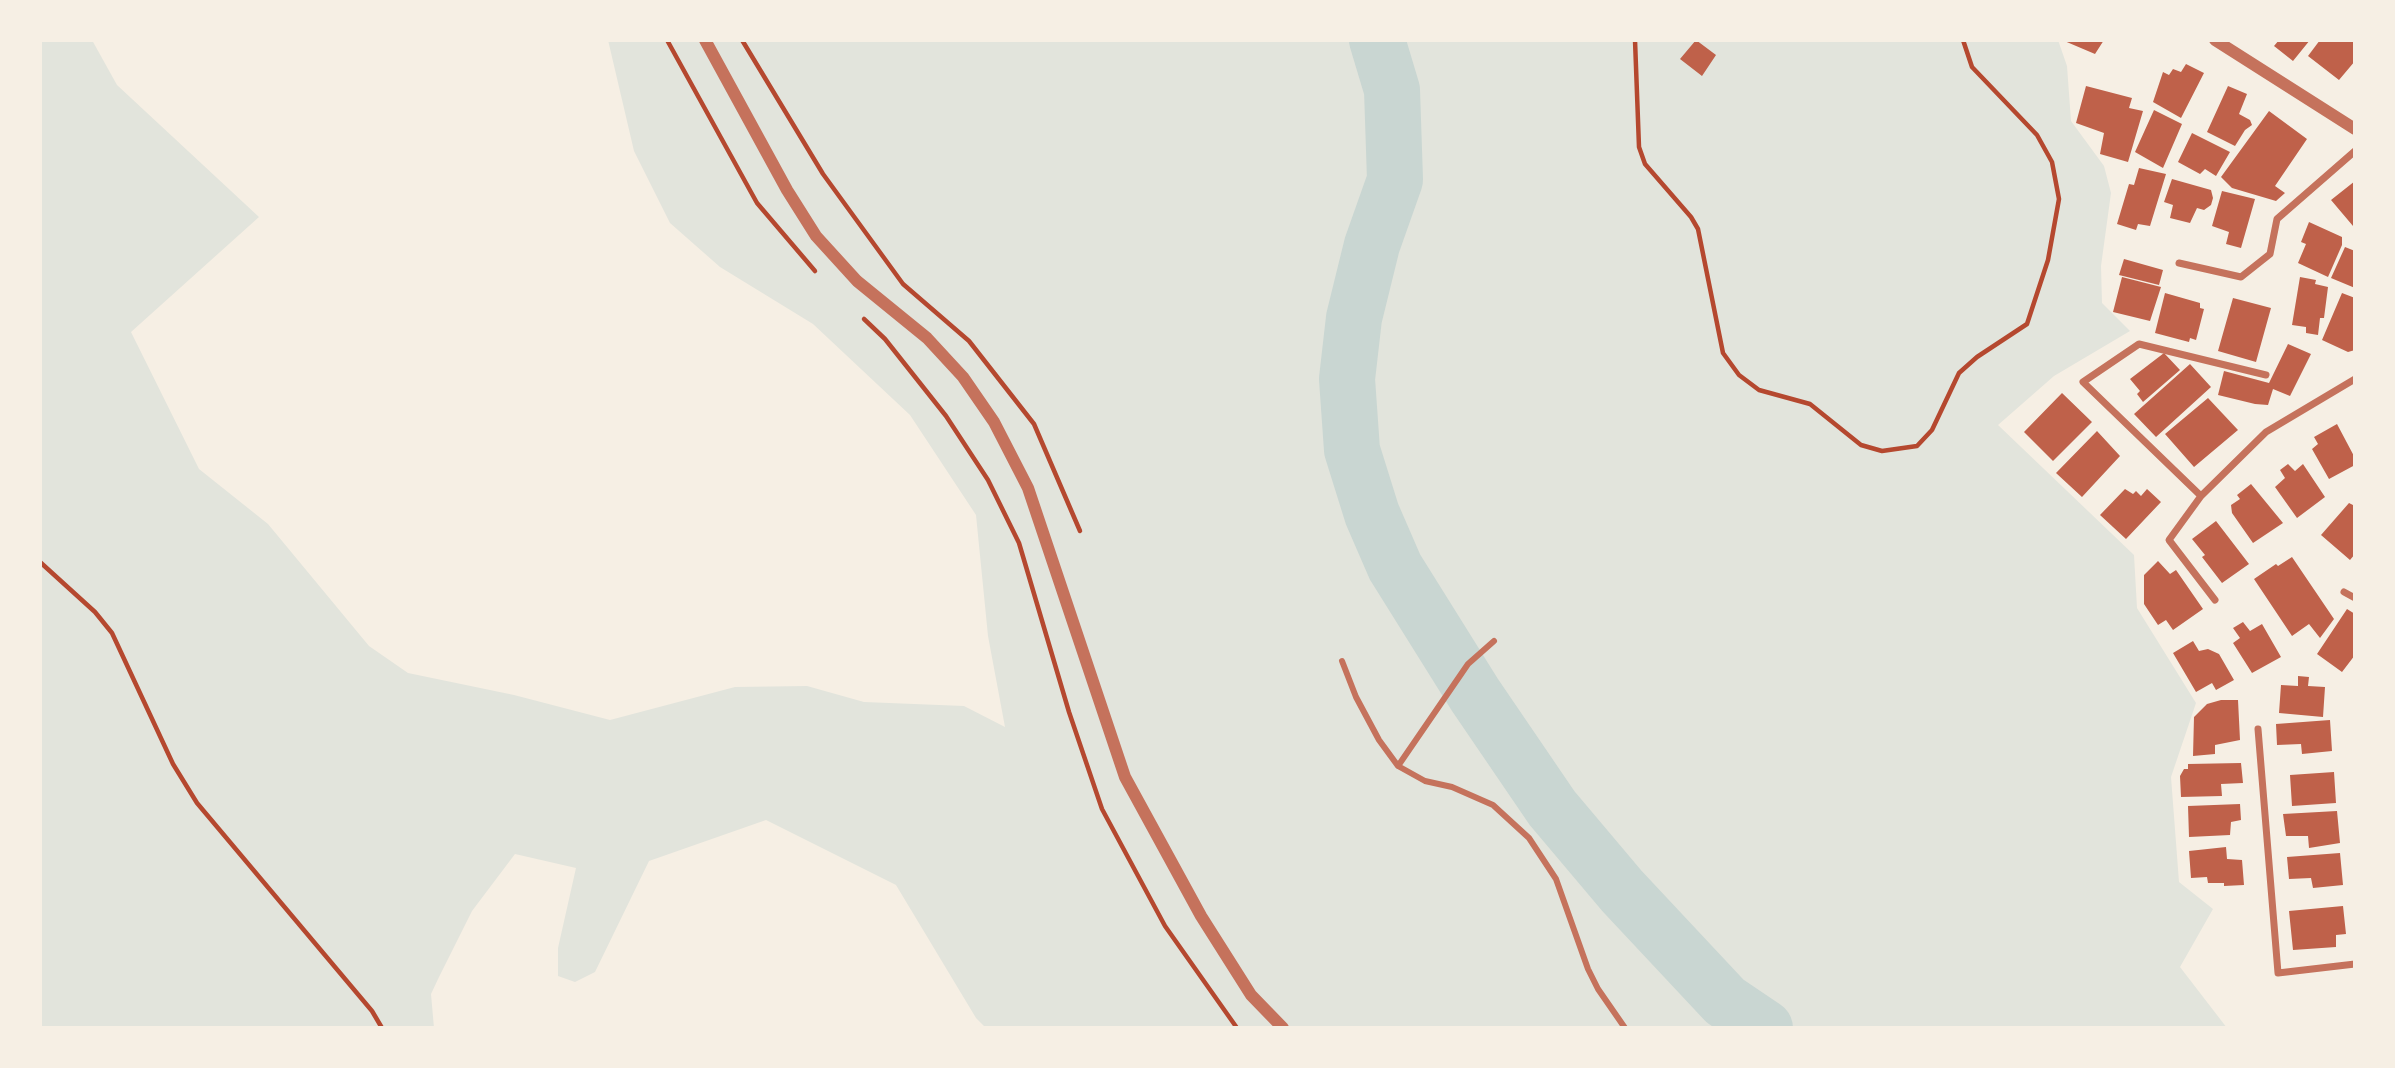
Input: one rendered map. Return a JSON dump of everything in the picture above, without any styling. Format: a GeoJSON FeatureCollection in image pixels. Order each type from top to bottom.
{"type":"FeatureCollection","features":[{"type":"Feature","properties":{"kind":"street"},"geometry":{"type":"LineString","coordinates":[[705,40],[787,190],[817,236],[857,281],[927,338],[962,377],[994,422],[1028,488],[1125,777],[1201,916],[1251,995],[1283,1028]]}},
{"type":"Feature","properties":{"kind":"street"},"geometry":{"type":"LineString","coordinates":[[2215,40],[2355,129]]}},
{"type":"Feature","properties":{"kind":"street"},"geometry":{"type":"LineString","coordinates":[[2179,263],[2241,277],[2270,254],[2277,219],[2355,151]]}},
{"type":"Feature","properties":{"kind":"street"},"geometry":{"type":"LineString","coordinates":[[2201,496],[2083,382],[2139,344],[2266,376]]}},
{"type":"Feature","properties":{"kind":"street"},"geometry":{"type":"LineString","coordinates":[[2214,600],[2169,540],[2201,496],[2266,432],[2355,379]]}},
{"type":"Feature","properties":{"kind":"street"},"geometry":{"type":"LineString","coordinates":[[2344,592],[2355,598]]}},
{"type":"Feature","properties":{"kind":"street"},"geometry":{"type":"LineString","coordinates":[[1398,766],[1468,664],[1494,641]]}},
{"type":"Feature","properties":{"kind":"street"},"geometry":{"type":"LineString","coordinates":[[1342,661],[1356,697],[1379,740],[1398,766],[1425,781],[1452,787],[1493,805],[1530,838],[1556,879],[1588,969],[1598,989],[1625,1028]]}},
{"type":"Feature","properties":{"kind":"street"},"geometry":{"type":"LineString","coordinates":[[2258,729],[2278,973],[2355,964]]}},
{"type":"Feature","properties":{"kind":"path"},"geometry":{"type":"LineString","coordinates":[[667,40],[757,203],[815,271]]}},
{"type":"Feature","properties":{"kind":"path"},"geometry":{"type":"LineString","coordinates":[[742,40],[823,174],[902,284],[969,341],[1034,424],[1080,531]]}},
{"type":"Feature","properties":{"kind":"path"},"geometry":{"type":"LineString","coordinates":[[1635,40],[1639,147],[1645,164],[1691,217],[1698,229],[1723,353],[1739,375],[1759,390],[1810,404],[1861,445],[1882,451],[1917,446],[1932,430],[1959,373],[1977,357],[2027,324],[2048,260],[2059,199],[2052,162],[2037,135],[1972,67],[1963,40]]}},
{"type":"Feature","properties":{"kind":"path"},"geometry":{"type":"LineString","coordinates":[[855,310],[885,339],[946,416],[988,480],[1019,543],[1069,712],[1102,809],[1165,926],[1237,1028]]}},
{"type":"Feature","properties":{"kind":"path"},"geometry":{"type":"LineString","coordinates":[[40,562],[94,612],[111,634],[173,764],[197,803],[372,1011],[382,1028]]}},
{"type":"Feature","properties":{"kind":"shaded area"},"geometry":{"type":"Polygon","coordinates":[[[40,40],[92,40],[117,85],[259,217],[131,332],[199,469],[268,524],[369,646],[408,673],[514,695],[610,720],[735,687],[807,686],[864,702],[964,706],[1005,727],[988,636],[976,515],[910,415],[813,324],[720,267],[670,223],[634,151],[608,40],[2058,40],[2067,66],[2071,121],[2104,166],[2111,193],[2101,266],[2102,303],[2130,331],[2054,376],[1998,425],[2134,555],[2137,608],[2196,703],[2171,777],[2179,882],[2213,909],[2180,967],[2227,1028],[986,1028],[976,1018],[896,885],[766,820],[649,861],[595,972],[575,982],[558,976],[558,948],[576,868],[515,854],[472,911],[431,994],[434,1028],[40,1028],[40,40]]]}},
{"type":"Feature","properties":{"kind":"building"},"geometry":{"type":"Polygon","coordinates":[[[1696,40],[1716,55],[1702,76],[1680,59],[1696,40]]]}},
{"type":"Feature","properties":{"kind":"building"},"geometry":{"type":"Polygon","coordinates":[[[2062,40],[2104,40],[2095,54],[2062,40]]]}},
{"type":"Feature","properties":{"kind":"building"},"geometry":{"type":"Polygon","coordinates":[[[2279,40],[2310,40],[2293,61],[2274,46],[2279,40]]]}},
{"type":"Feature","properties":{"kind":"building"},"geometry":{"type":"Polygon","coordinates":[[[2320,40],[2355,40],[2355,61],[2339,80],[2308,56],[2320,40]]]}},
{"type":"Feature","properties":{"kind":"building"},"geometry":{"type":"Polygon","coordinates":[[[2186,64],[2204,73],[2181,118],[2153,102],[2163,72],[2169,75],[2173,69],[2181,72],[2186,64]]]}},
{"type":"Feature","properties":{"kind":"building"},"geometry":{"type":"Polygon","coordinates":[[[2086,86],[2132,98],[2129,108],[2143,111],[2128,162],[2100,154],[2104,133],[2076,123],[2086,86]]]}},
{"type":"Feature","properties":{"kind":"building"},"geometry":{"type":"Polygon","coordinates":[[[2228,86],[2247,94],[2239,114],[2250,120],[2252,125],[2245,130],[2235,146],[2207,132],[2228,86]]]}},
{"type":"Feature","properties":{"kind":"building"},"geometry":{"type":"Polygon","coordinates":[[[2154,110],[2182,124],[2163,168],[2135,152],[2154,110]]]}},
{"type":"Feature","properties":{"kind":"building"},"geometry":{"type":"Polygon","coordinates":[[[2269,111],[2307,139],[2275,186],[2285,193],[2276,201],[2232,188],[2221,177],[2269,111]]]}},
{"type":"Feature","properties":{"kind":"building"},"geometry":{"type":"Polygon","coordinates":[[[2192,133],[2230,152],[2216,176],[2205,169],[2200,174],[2178,162],[2192,133]]]}},
{"type":"Feature","properties":{"kind":"building"},"geometry":{"type":"Polygon","coordinates":[[[2139,168],[2166,174],[2150,226],[2138,224],[2136,230],[2117,224],[2129,184],[2134,185],[2139,168]]]}},
{"type":"Feature","properties":{"kind":"building"},"geometry":{"type":"Polygon","coordinates":[[[2172,179],[2211,190],[2211,205],[2204,210],[2197,208],[2190,223],[2170,218],[2173,205],[2164,202],[2172,179]]]}},
{"type":"Feature","properties":{"kind":"building"},"geometry":{"type":"Polygon","coordinates":[[[2355,181],[2355,224],[2353,226],[2331,200],[2355,181]]]}},
{"type":"Feature","properties":{"kind":"building"},"geometry":{"type":"Polygon","coordinates":[[[2222,191],[2255,199],[2241,248],[2226,244],[2229,232],[2212,226],[2222,191]]]}},
{"type":"Feature","properties":{"kind":"building"},"geometry":{"type":"Polygon","coordinates":[[[2309,222],[2342,237],[2342,245],[2328,277],[2298,263],[2306,244],[2301,242],[2309,222]]]}},
{"type":"Feature","properties":{"kind":"building"},"geometry":{"type":"Polygon","coordinates":[[[2345,247],[2355,251],[2355,288],[2331,278],[2345,247]]]}},
{"type":"Feature","properties":{"kind":"building"},"geometry":{"type":"Polygon","coordinates":[[[2124,259],[2163,270],[2159,285],[2119,275],[2124,259]]]}},
{"type":"Feature","properties":{"kind":"building"},"geometry":{"type":"Polygon","coordinates":[[[2122,277],[2161,287],[2150,321],[2113,312],[2122,277]]]}},
{"type":"Feature","properties":{"kind":"building"},"geometry":{"type":"Polygon","coordinates":[[[2300,277],[2316,280],[2315,284],[2328,287],[2324,318],[2320,318],[2318,335],[2306,333],[2306,327],[2292,325],[2300,277]]]}},
{"type":"Feature","properties":{"kind":"building"},"geometry":{"type":"Polygon","coordinates":[[[2165,293],[2200,303],[2200,308],[2204,309],[2196,340],[2190,338],[2189,342],[2155,333],[2165,293]]]}},
{"type":"Feature","properties":{"kind":"building"},"geometry":{"type":"Polygon","coordinates":[[[2342,293],[2355,298],[2355,350],[2348,352],[2322,340],[2342,293]]]}},
{"type":"Feature","properties":{"kind":"building"},"geometry":{"type":"Polygon","coordinates":[[[2233,298],[2271,308],[2256,362],[2218,351],[2233,298]]]}},
{"type":"Feature","properties":{"kind":"building"},"geometry":{"type":"Polygon","coordinates":[[[2288,344],[2311,354],[2290,396],[2273,389],[2268,405],[2218,395],[2224,371],[2269,383],[2288,344]]]}},
{"type":"Feature","properties":{"kind":"building"},"geometry":{"type":"Polygon","coordinates":[[[2164,353],[2180,370],[2143,402],[2137,394],[2140,391],[2130,379],[2164,353]]]}},
{"type":"Feature","properties":{"kind":"building"},"geometry":{"type":"Polygon","coordinates":[[[2190,364],[2211,387],[2156,437],[2134,414],[2190,364]]]}},
{"type":"Feature","properties":{"kind":"building"},"geometry":{"type":"Polygon","coordinates":[[[2062,393],[2092,422],[2053,461],[2024,432],[2062,393]]]}},
{"type":"Feature","properties":{"kind":"building"},"geometry":{"type":"Polygon","coordinates":[[[2208,398],[2238,430],[2194,467],[2165,434],[2208,398]]]}},
{"type":"Feature","properties":{"kind":"building"},"geometry":{"type":"Polygon","coordinates":[[[2337,424],[2355,458],[2355,465],[2329,479],[2312,449],[2318,444],[2314,437],[2337,424]]]}},
{"type":"Feature","properties":{"kind":"building"},"geometry":{"type":"Polygon","coordinates":[[[2097,431],[2120,456],[2082,497],[2056,473],[2097,431]]]}},
{"type":"Feature","properties":{"kind":"building"},"geometry":{"type":"Polygon","coordinates":[[[2288,464],[2295,471],[2303,464],[2325,497],[2297,518],[2275,487],[2285,478],[2280,470],[2288,464]]]}},
{"type":"Feature","properties":{"kind":"building"},"geometry":{"type":"Polygon","coordinates":[[[2251,484],[2283,523],[2253,543],[2232,513],[2231,505],[2240,499],[2237,495],[2251,484]]]}},
{"type":"Feature","properties":{"kind":"building"},"geometry":{"type":"Polygon","coordinates":[[[2125,489],[2133,494],[2136,491],[2141,496],[2147,489],[2161,502],[2126,539],[2100,515],[2125,489]]]}},
{"type":"Feature","properties":{"kind":"building"},"geometry":{"type":"Polygon","coordinates":[[[2349,503],[2355,506],[2355,554],[2350,560],[2321,535],[2349,503]]]}},
{"type":"Feature","properties":{"kind":"building"},"geometry":{"type":"Polygon","coordinates":[[[2216,521],[2249,564],[2222,583],[2192,539],[2216,521]]]}},
{"type":"Feature","properties":{"kind":"building"},"geometry":{"type":"Polygon","coordinates":[[[2292,557],[2334,619],[2320,638],[2309,624],[2292,636],[2254,579],[2292,557]]]}},
{"type":"Feature","properties":{"kind":"building"},"geometry":{"type":"Polygon","coordinates":[[[2158,561],[2170,574],[2176,570],[2203,609],[2173,630],[2166,620],[2158,625],[2144,604],[2144,575],[2158,561]]]}},
{"type":"Feature","properties":{"kind":"building"},"geometry":{"type":"Polygon","coordinates":[[[2347,609],[2355,614],[2355,655],[2342,672],[2317,654],[2347,609]]]}},
{"type":"Feature","properties":{"kind":"building"},"geometry":{"type":"Polygon","coordinates":[[[2243,622],[2250,631],[2262,624],[2281,657],[2252,673],[2233,643],[2240,638],[2233,628],[2243,622]]]}},
{"type":"Feature","properties":{"kind":"building"},"geometry":{"type":"Polygon","coordinates":[[[2193,641],[2199,651],[2208,649],[2219,654],[2234,680],[2216,690],[2212,683],[2196,692],[2173,653],[2193,641]]]}},
{"type":"Feature","properties":{"kind":"building"},"geometry":{"type":"Polygon","coordinates":[[[2298,676],[2309,677],[2308,686],[2325,687],[2323,717],[2279,713],[2281,685],[2298,686],[2298,676]]]}},
{"type":"Feature","properties":{"kind":"building"},"geometry":{"type":"Polygon","coordinates":[[[2221,700],[2238,700],[2240,740],[2215,745],[2215,754],[2193,756],[2194,717],[2207,704],[2221,700]]]}},
{"type":"Feature","properties":{"kind":"building"},"geometry":{"type":"Polygon","coordinates":[[[2330,720],[2332,751],[2302,754],[2301,744],[2277,745],[2276,724],[2330,720]]]}},
{"type":"Feature","properties":{"kind":"building"},"geometry":{"type":"Polygon","coordinates":[[[2241,763],[2243,783],[2221,784],[2222,796],[2181,797],[2180,776],[2184,769],[2188,769],[2188,764],[2241,763]]]}},
{"type":"Feature","properties":{"kind":"building"},"geometry":{"type":"Polygon","coordinates":[[[2334,772],[2336,803],[2292,806],[2290,775],[2334,772]]]}},
{"type":"Feature","properties":{"kind":"building"},"geometry":{"type":"Polygon","coordinates":[[[2240,804],[2241,820],[2231,822],[2230,835],[2189,837],[2188,806],[2240,804]]]}},
{"type":"Feature","properties":{"kind":"building"},"geometry":{"type":"Polygon","coordinates":[[[2337,811],[2340,843],[2309,848],[2308,836],[2286,836],[2283,814],[2337,811]]]}},
{"type":"Feature","properties":{"kind":"building"},"geometry":{"type":"Polygon","coordinates":[[[2226,847],[2227,859],[2242,860],[2244,885],[2224,886],[2224,883],[2208,883],[2207,877],[2191,878],[2189,851],[2226,847]]]}},
{"type":"Feature","properties":{"kind":"building"},"geometry":{"type":"Polygon","coordinates":[[[2340,853],[2343,885],[2313,888],[2311,878],[2289,879],[2287,857],[2340,853]]]}},
{"type":"Feature","properties":{"kind":"building"},"geometry":{"type":"Polygon","coordinates":[[[2343,906],[2346,934],[2336,935],[2336,947],[2293,950],[2289,911],[2343,906]]]}},
{"type":"Feature","properties":{"kind":"waterway"},"geometry":{"type":"LineString","coordinates":[[1377,40],[1392,90],[1395,180],[1372,245],[1354,318],[1347,379],[1352,450],[1372,514],[1395,567],[1475,695],[1552,808],[1622,891],[1725,1001],[1765,1028]]}}]}
